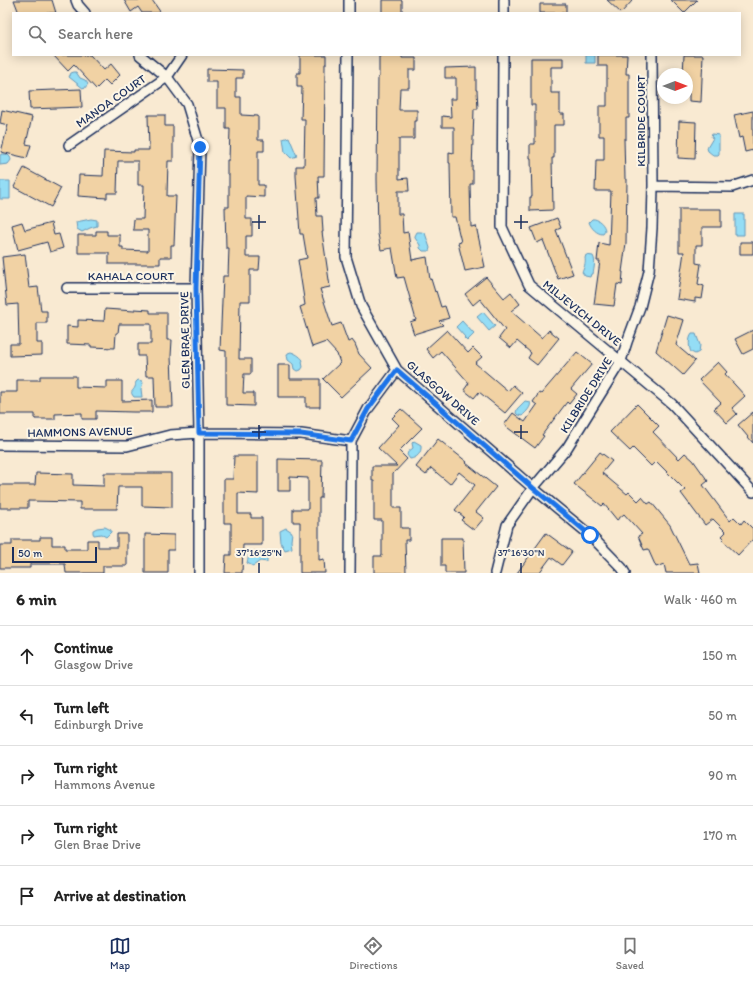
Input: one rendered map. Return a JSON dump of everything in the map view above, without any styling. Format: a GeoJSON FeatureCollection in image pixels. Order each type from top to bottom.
{"type":"FeatureCollection","features":[{"type":"Feature","properties":{"kind":"street"},"geometry":{"type":"LineString","coordinates":[[76,0],[84,12]]}},
{"type":"Feature","properties":{"kind":"street"},"geometry":{"type":"LineString","coordinates":[[348,12],[349,0]]}},
{"type":"Feature","properties":{"kind":"street"},"geometry":{"type":"LineString","coordinates":[[504,0],[504,12]]}},
{"type":"Feature","properties":{"kind":"street","name":"GLEN BRAE DRIVE"},"geometry":{"type":"LineString","coordinates":[[141,56],[167,77],[187,104],[200,147],[196,288],[199,433],[199,573]]}},
{"type":"Feature","properties":{"kind":"street"},"geometry":{"type":"LineString","coordinates":[[167,77],[181,56]]}},
{"type":"Feature","properties":{"kind":"street","name":"GLASGOW DRIVE"},"geometry":{"type":"LineString","coordinates":[[348,56],[346,257],[361,306],[397,370],[533,488],[590,535],[625,573]]}},
{"type":"Feature","properties":{"kind":"street","name":"MILJEVICH DRIVE"},"geometry":{"type":"LineString","coordinates":[[504,56],[502,227],[529,285],[672,404],[753,492]]}},
{"type":"Feature","properties":{"kind":"street","name":"KILBRIDE COURT"},"geometry":{"type":"LineString","coordinates":[[652,56],[653,186]]}},
{"type":"Feature","properties":{"kind":"street","name":"MANOA COURT"},"geometry":{"type":"LineString","coordinates":[[69,145],[167,77]]}},
{"type":"Feature","properties":{"kind":"street"},"geometry":{"type":"LineString","coordinates":[[653,186],[732,187],[753,180]]}},
{"type":"Feature","properties":{"kind":"street","name":"KILBRIDE DRIVE"},"geometry":{"type":"LineString","coordinates":[[495,573],[507,524],[533,488],[567,448],[621,361],[640,307],[649,271],[653,186]]}},
{"type":"Feature","properties":{"kind":"street","name":"KAHALA COURT"},"geometry":{"type":"LineString","coordinates":[[67,288],[196,288]]}},
{"type":"Feature","properties":{"kind":"street"},"geometry":{"type":"LineString","coordinates":[[350,573],[351,441],[368,409],[397,370]]}},
{"type":"Feature","properties":{"kind":"street","name":"HAMMONS AVENUE"},"geometry":{"type":"LineString","coordinates":[[0,445],[127,446],[170,435],[199,433],[301,434],[351,441]]}},
{"type":"Feature","properties":{"kind":"water"},"geometry":{"type":"Polygon","coordinates":[[[586,56],[595,56],[595,63],[586,63],[586,56]]]}},
{"type":"Feature","properties":{"kind":"water"},"geometry":{"type":"Polygon","coordinates":[[[76,72],[80,78],[85,80],[88,84],[84,89],[69,77],[71,73],[76,72]]]}},
{"type":"Feature","properties":{"kind":"water"},"geometry":{"type":"Polygon","coordinates":[[[712,134],[719,135],[718,155],[713,155],[707,148],[713,138],[711,137],[712,134]]]}},
{"type":"Feature","properties":{"kind":"water"},"geometry":{"type":"Polygon","coordinates":[[[289,137],[297,156],[291,158],[285,152],[283,139],[289,137]]]}},
{"type":"Feature","properties":{"kind":"water"},"geometry":{"type":"Polygon","coordinates":[[[2,154],[10,157],[11,160],[8,164],[0,165],[0,155],[2,154]]]}},
{"type":"Feature","properties":{"kind":"water"},"geometry":{"type":"Polygon","coordinates":[[[0,181],[10,181],[10,199],[0,199],[0,181]]]}},
{"type":"Feature","properties":{"kind":"water"},"geometry":{"type":"Polygon","coordinates":[[[735,214],[744,214],[744,235],[735,235],[735,214]]]}},
{"type":"Feature","properties":{"kind":"water"},"geometry":{"type":"Polygon","coordinates":[[[91,219],[97,220],[97,226],[82,232],[77,229],[76,222],[91,219]]]}},
{"type":"Feature","properties":{"kind":"water"},"geometry":{"type":"Polygon","coordinates":[[[592,219],[599,221],[602,224],[605,229],[603,234],[596,232],[591,226],[589,222],[592,219]]]}},
{"type":"Feature","properties":{"kind":"water"},"geometry":{"type":"Polygon","coordinates":[[[417,232],[425,233],[430,248],[429,251],[423,251],[420,248],[420,245],[415,238],[417,232]]]}},
{"type":"Feature","properties":{"kind":"water"},"geometry":{"type":"Polygon","coordinates":[[[586,255],[593,256],[594,260],[593,274],[591,274],[590,277],[585,276],[582,272],[585,265],[586,255]]]}},
{"type":"Feature","properties":{"kind":"water"},"geometry":{"type":"Polygon","coordinates":[[[483,312],[495,326],[489,331],[477,317],[483,312]]]}},
{"type":"Feature","properties":{"kind":"water"},"geometry":{"type":"Polygon","coordinates":[[[462,321],[474,334],[467,341],[456,327],[462,321]]]}},
{"type":"Feature","properties":{"kind":"water"},"geometry":{"type":"Polygon","coordinates":[[[692,334],[696,334],[700,345],[699,352],[695,354],[691,352],[689,346],[689,341],[692,334]]]}},
{"type":"Feature","properties":{"kind":"water"},"geometry":{"type":"Polygon","coordinates":[[[291,352],[303,360],[303,367],[301,370],[297,371],[294,369],[293,364],[288,360],[287,355],[291,352]]]}},
{"type":"Feature","properties":{"kind":"water"},"geometry":{"type":"Polygon","coordinates":[[[138,380],[142,381],[143,383],[141,389],[142,397],[134,397],[132,393],[138,380]]]}},
{"type":"Feature","properties":{"kind":"water"},"geometry":{"type":"Polygon","coordinates":[[[525,401],[530,402],[529,408],[522,416],[518,415],[516,413],[517,409],[525,401]]]}},
{"type":"Feature","properties":{"kind":"water"},"geometry":{"type":"Polygon","coordinates":[[[414,441],[421,445],[421,450],[415,458],[410,459],[407,455],[413,448],[412,443],[414,441]]]}},
{"type":"Feature","properties":{"kind":"water"},"geometry":{"type":"Polygon","coordinates":[[[105,527],[111,530],[106,537],[101,534],[94,535],[93,530],[105,527]]]}},
{"type":"Feature","properties":{"kind":"water"},"geometry":{"type":"Polygon","coordinates":[[[286,528],[292,532],[292,548],[285,550],[281,543],[280,531],[286,528]]]}},
{"type":"Feature","properties":{"kind":"water"},"geometry":{"type":"Polygon","coordinates":[[[260,553],[267,555],[267,562],[260,561],[253,566],[247,563],[249,555],[260,553]]]}},
{"type":"Feature","properties":{"kind":"building"},"geometry":{"type":"Polygon","coordinates":[[[14,0],[52,0],[56,12],[19,12],[14,0]]]}},
{"type":"Feature","properties":{"kind":"building"},"geometry":{"type":"Polygon","coordinates":[[[124,0],[152,0],[160,12],[141,12],[138,7],[131,12],[124,0]]]}},
{"type":"Feature","properties":{"kind":"building"},"geometry":{"type":"Polygon","coordinates":[[[382,0],[402,0],[402,12],[382,12],[382,0]]]}},
{"type":"Feature","properties":{"kind":"building"},"geometry":{"type":"Polygon","coordinates":[[[607,0],[633,0],[622,12],[620,12],[607,0]]]}},
{"type":"Feature","properties":{"kind":"building"},"geometry":{"type":"Polygon","coordinates":[[[671,0],[697,0],[685,12],[683,12],[671,0]]]}},
{"type":"Feature","properties":{"kind":"building"},"geometry":{"type":"Polygon","coordinates":[[[540,4],[566,4],[566,12],[540,12],[540,4]]]}},
{"type":"Feature","properties":{"kind":"building"},"geometry":{"type":"Polygon","coordinates":[[[54,56],[91,56],[104,70],[111,64],[120,75],[110,85],[105,80],[96,89],[74,65],[68,71],[54,56]]]}},
{"type":"Feature","properties":{"kind":"building"},"geometry":{"type":"Polygon","coordinates":[[[300,56],[326,56],[324,176],[318,176],[319,198],[316,198],[317,216],[322,216],[322,232],[330,287],[320,289],[332,326],[341,323],[348,342],[352,340],[359,354],[372,368],[341,397],[323,379],[340,363],[337,354],[326,342],[312,347],[300,307],[305,305],[298,260],[307,258],[303,234],[300,234],[296,176],[296,166],[304,166],[305,119],[301,119],[302,87],[297,87],[297,73],[300,73],[300,56]]]}},
{"type":"Feature","properties":{"kind":"building"},"geometry":{"type":"Polygon","coordinates":[[[379,56],[402,56],[402,58],[416,58],[416,70],[409,70],[409,88],[400,88],[399,110],[417,110],[417,121],[414,121],[414,139],[399,139],[399,179],[408,178],[409,191],[398,191],[398,214],[402,214],[403,233],[408,232],[412,260],[427,257],[430,280],[431,279],[441,307],[445,306],[449,318],[439,321],[443,325],[414,334],[410,322],[416,320],[404,277],[397,278],[392,248],[381,250],[378,234],[377,179],[379,56]]]}},
{"type":"Feature","properties":{"kind":"building"},"geometry":{"type":"Polygon","coordinates":[[[598,56],[627,56],[626,74],[629,74],[629,118],[626,118],[626,139],[624,139],[625,179],[627,179],[626,243],[622,272],[622,285],[617,284],[614,306],[594,304],[600,261],[597,261],[599,243],[609,245],[611,191],[595,191],[596,160],[604,160],[604,136],[599,136],[599,106],[607,106],[607,66],[598,66],[598,56]]]}},
{"type":"Feature","properties":{"kind":"building"},"geometry":{"type":"Polygon","coordinates":[[[684,56],[703,56],[701,102],[693,101],[693,68],[683,68],[684,56]]]}},
{"type":"Feature","properties":{"kind":"building"},"geometry":{"type":"Polygon","coordinates":[[[531,58],[563,58],[563,67],[551,67],[551,93],[560,93],[560,114],[564,114],[564,125],[554,125],[554,158],[552,158],[553,210],[530,211],[530,197],[532,197],[530,144],[535,144],[535,105],[531,105],[531,58]]]}},
{"type":"Feature","properties":{"kind":"building"},"geometry":{"type":"Polygon","coordinates":[[[476,67],[478,109],[474,109],[473,184],[470,184],[471,227],[476,226],[485,267],[465,271],[458,243],[461,242],[455,217],[451,217],[449,152],[454,153],[454,127],[442,127],[442,116],[451,117],[450,99],[456,99],[456,78],[445,78],[445,68],[476,67]]]}},
{"type":"Feature","properties":{"kind":"building"},"geometry":{"type":"Polygon","coordinates":[[[207,69],[243,70],[243,78],[236,78],[236,97],[241,97],[241,115],[258,116],[258,140],[264,140],[264,151],[258,151],[258,185],[264,185],[264,197],[246,196],[246,219],[252,219],[252,236],[246,236],[246,257],[260,257],[259,270],[250,270],[250,301],[240,301],[239,359],[251,359],[251,374],[244,374],[243,393],[254,393],[254,406],[226,405],[226,351],[220,350],[223,276],[228,276],[229,248],[226,248],[225,207],[229,207],[229,174],[227,174],[227,160],[229,160],[230,129],[226,129],[226,108],[217,108],[217,82],[207,82],[207,69]]]}},
{"type":"Feature","properties":{"kind":"building"},"geometry":{"type":"Polygon","coordinates":[[[81,89],[82,107],[30,109],[29,91],[81,89]]]}},
{"type":"Feature","properties":{"kind":"building"},"geometry":{"type":"Polygon","coordinates":[[[2,110],[32,117],[26,144],[31,145],[27,158],[1,152],[8,125],[0,123],[2,110]]]}},
{"type":"Feature","properties":{"kind":"building"},"geometry":{"type":"Polygon","coordinates":[[[753,111],[753,150],[745,152],[742,137],[739,138],[734,115],[753,111]]]}},
{"type":"Feature","properties":{"kind":"building"},"geometry":{"type":"Polygon","coordinates":[[[148,115],[165,115],[165,126],[173,126],[173,161],[168,161],[167,196],[176,196],[174,245],[171,245],[171,257],[160,257],[160,264],[109,264],[109,253],[78,253],[78,235],[96,235],[96,231],[107,231],[107,235],[120,235],[120,247],[123,247],[123,250],[148,251],[148,230],[133,230],[134,219],[143,219],[144,185],[138,185],[138,161],[118,161],[117,193],[107,193],[107,198],[78,196],[79,175],[103,176],[104,151],[134,152],[134,150],[149,150],[148,115]]]}},
{"type":"Feature","properties":{"kind":"building"},"geometry":{"type":"Polygon","coordinates":[[[679,121],[696,122],[695,159],[678,158],[679,121]]]}},
{"type":"Feature","properties":{"kind":"building"},"geometry":{"type":"Polygon","coordinates":[[[24,168],[61,188],[51,207],[14,187],[24,168]]]}},
{"type":"Feature","properties":{"kind":"building"},"geometry":{"type":"Polygon","coordinates":[[[679,209],[721,209],[721,227],[702,227],[702,245],[696,245],[696,263],[701,264],[698,284],[704,286],[702,299],[695,298],[695,302],[677,299],[684,252],[679,252],[679,209]]]}},
{"type":"Feature","properties":{"kind":"building"},"geometry":{"type":"Polygon","coordinates":[[[557,218],[561,228],[556,230],[573,274],[558,279],[543,240],[537,243],[531,228],[557,218]]]}},
{"type":"Feature","properties":{"kind":"building"},"geometry":{"type":"Polygon","coordinates":[[[22,222],[25,230],[51,223],[54,235],[59,234],[63,248],[50,252],[47,242],[18,250],[12,225],[22,222]]]}},
{"type":"Feature","properties":{"kind":"building"},"geometry":{"type":"Polygon","coordinates":[[[740,242],[753,242],[753,254],[740,254],[740,242]]]}},
{"type":"Feature","properties":{"kind":"building"},"geometry":{"type":"Polygon","coordinates":[[[25,254],[29,288],[38,287],[41,311],[47,311],[47,323],[37,323],[37,343],[42,343],[42,355],[10,356],[10,344],[19,344],[18,304],[7,305],[2,257],[25,254]]]}},
{"type":"Feature","properties":{"kind":"building"},"geometry":{"type":"Polygon","coordinates":[[[486,277],[504,298],[511,292],[520,304],[511,311],[542,338],[549,330],[559,338],[537,365],[528,358],[531,353],[517,341],[511,348],[499,338],[505,330],[480,299],[473,305],[465,294],[486,277]]]}},
{"type":"Feature","properties":{"kind":"building"},"geometry":{"type":"Polygon","coordinates":[[[105,309],[134,311],[134,309],[150,310],[150,313],[167,313],[167,340],[172,340],[171,356],[173,407],[155,407],[154,376],[146,376],[145,356],[138,356],[138,344],[151,344],[151,324],[119,324],[118,333],[116,333],[115,348],[67,344],[67,326],[78,327],[78,320],[104,321],[105,309]]]}},
{"type":"Feature","properties":{"kind":"building"},"geometry":{"type":"Polygon","coordinates":[[[667,315],[684,320],[676,345],[695,361],[683,375],[656,351],[667,315]]]}},
{"type":"Feature","properties":{"kind":"building"},"geometry":{"type":"Polygon","coordinates":[[[447,330],[468,353],[473,348],[482,357],[475,363],[508,391],[513,385],[522,393],[505,413],[479,392],[474,398],[464,390],[469,383],[441,351],[433,358],[426,349],[447,330]]]}},
{"type":"Feature","properties":{"kind":"building"},"geometry":{"type":"Polygon","coordinates":[[[753,330],[753,349],[743,354],[735,339],[753,330]]]}},
{"type":"Feature","properties":{"kind":"building"},"geometry":{"type":"Polygon","coordinates":[[[577,352],[592,364],[571,389],[577,394],[569,404],[567,402],[542,435],[544,436],[535,448],[504,425],[513,413],[525,422],[537,405],[533,402],[539,393],[541,394],[577,352]]]}},
{"type":"Feature","properties":{"kind":"building"},"geometry":{"type":"Polygon","coordinates":[[[718,362],[727,372],[725,374],[745,396],[732,408],[737,414],[727,423],[714,409],[721,403],[699,380],[718,362]]]}},
{"type":"Feature","properties":{"kind":"building"},"geometry":{"type":"Polygon","coordinates":[[[278,365],[290,365],[290,379],[320,379],[320,407],[306,407],[306,397],[278,397],[278,365]]]}},
{"type":"Feature","properties":{"kind":"building"},"geometry":{"type":"Polygon","coordinates":[[[40,376],[76,376],[76,387],[107,388],[107,381],[122,381],[122,401],[152,400],[152,412],[96,411],[96,419],[82,419],[82,413],[55,414],[55,419],[35,419],[35,414],[0,414],[0,392],[17,392],[17,380],[40,380],[40,376]]]}},
{"type":"Feature","properties":{"kind":"building"},"geometry":{"type":"Polygon","coordinates":[[[637,404],[659,426],[653,432],[679,459],[685,453],[693,460],[708,481],[703,485],[730,521],[734,517],[741,524],[744,520],[753,529],[753,539],[738,555],[722,540],[724,538],[722,536],[726,532],[713,519],[705,525],[681,493],[685,490],[656,461],[651,466],[633,448],[630,451],[610,432],[637,404]]]}},
{"type":"Feature","properties":{"kind":"building"},"geometry":{"type":"Polygon","coordinates":[[[401,409],[422,428],[399,451],[407,459],[393,474],[393,508],[401,508],[401,528],[409,528],[409,540],[405,540],[406,573],[374,573],[374,556],[382,556],[382,520],[374,520],[374,481],[372,481],[372,466],[397,466],[378,448],[399,425],[392,418],[401,409]]]}},
{"type":"Feature","properties":{"kind":"building"},"geometry":{"type":"Polygon","coordinates":[[[753,412],[753,443],[738,425],[753,412]]]}},
{"type":"Feature","properties":{"kind":"building"},"geometry":{"type":"Polygon","coordinates":[[[438,439],[496,487],[476,512],[484,518],[474,530],[461,520],[464,517],[455,510],[475,485],[459,472],[450,484],[431,468],[426,475],[416,467],[438,439]]]}},
{"type":"Feature","properties":{"kind":"building"},"geometry":{"type":"Polygon","coordinates":[[[600,452],[612,461],[602,473],[627,494],[629,492],[638,501],[642,497],[648,504],[651,502],[670,525],[689,564],[698,563],[700,573],[666,573],[664,564],[656,567],[648,549],[644,550],[638,536],[642,534],[624,514],[617,520],[604,504],[602,506],[574,484],[600,452]]]}},
{"type":"Feature","properties":{"kind":"building"},"geometry":{"type":"Polygon","coordinates":[[[234,456],[258,456],[258,494],[238,493],[238,514],[251,514],[251,518],[262,518],[262,545],[243,545],[242,573],[225,573],[226,555],[231,555],[231,523],[224,523],[224,479],[233,479],[234,456]]]}},
{"type":"Feature","properties":{"kind":"building"},"geometry":{"type":"Polygon","coordinates":[[[278,459],[322,460],[321,498],[319,498],[319,560],[324,559],[325,573],[300,573],[300,522],[293,522],[293,509],[308,509],[308,478],[290,477],[290,491],[278,491],[278,459]]]}},
{"type":"Feature","properties":{"kind":"building"},"geometry":{"type":"Polygon","coordinates":[[[36,473],[73,474],[73,485],[104,486],[104,473],[171,473],[172,507],[142,506],[142,487],[118,487],[117,509],[80,509],[80,502],[28,501],[28,508],[0,508],[0,485],[35,485],[36,473]]]}},
{"type":"Feature","properties":{"kind":"building"},"geometry":{"type":"Polygon","coordinates":[[[546,533],[572,552],[562,565],[551,557],[539,573],[517,573],[546,533]]]}},
{"type":"Feature","properties":{"kind":"building"},"geometry":{"type":"Polygon","coordinates":[[[117,534],[127,534],[127,566],[103,566],[103,573],[66,573],[65,564],[30,564],[30,568],[0,568],[0,545],[12,545],[12,540],[40,540],[40,537],[52,537],[52,545],[65,545],[65,549],[87,549],[87,540],[98,540],[98,547],[117,547],[117,534]]]}},
{"type":"Feature","properties":{"kind":"building"},"geometry":{"type":"Polygon","coordinates":[[[145,534],[174,535],[174,550],[168,550],[168,573],[145,573],[145,534]]]}},
{"type":"Feature","properties":{"kind":"building"},"geometry":{"type":"Polygon","coordinates":[[[441,538],[463,538],[464,573],[445,573],[445,566],[441,566],[441,538]]]}},
{"type":"Feature","properties":{"kind":"route"},"geometry":{"type":"LineString","coordinates":[[200,147],[196,288],[199,433],[301,434],[351,441],[368,409],[397,370],[533,488],[590,535]]}}]}
